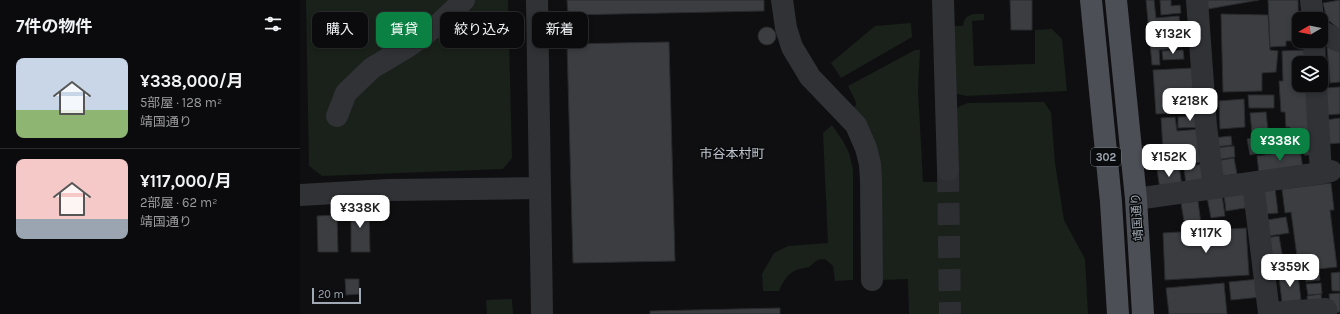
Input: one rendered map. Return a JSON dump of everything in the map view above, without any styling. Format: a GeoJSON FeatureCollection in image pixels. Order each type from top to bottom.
{"type":"FeatureCollection","features":[{"type":"Feature","properties":{"kind":"main road","name":"302"},"geometry":{"type":"LineString","coordinates":[[1091,0],[1110,202],[1118,314]]}},
{"type":"Feature","properties":{"kind":"main road","name":"靖国通り"},"geometry":{"type":"LineString","coordinates":[[1116,0],[1136,199],[1143,314]]}},
{"type":"Feature","properties":{"kind":"street"},"geometry":{"type":"LineString","coordinates":[[337,116],[346,93],[372,68],[415,42],[440,23],[464,0]]}},
{"type":"Feature","properties":{"kind":"street"},"geometry":{"type":"LineString","coordinates":[[538,0],[542,314]]}},
{"type":"Feature","properties":{"kind":"street"},"geometry":{"type":"LineString","coordinates":[[782,0],[786,28],[792,47],[810,77],[856,125],[866,148],[871,180],[872,280]]}},
{"type":"Feature","properties":{"kind":"street"},"geometry":{"type":"LineString","coordinates":[[943,0],[948,170]]}},
{"type":"Feature","properties":{"kind":"street"},"geometry":{"type":"LineString","coordinates":[[1197,0],[1206,126],[1214,188]]}},
{"type":"Feature","properties":{"kind":"street"},"geometry":{"type":"LineString","coordinates":[[1311,0],[1312,12]]}},
{"type":"Feature","properties":{"kind":"street"},"geometry":{"type":"LineString","coordinates":[[1328,35],[1340,41]]}},
{"type":"Feature","properties":{"kind":"street"},"geometry":{"type":"LineString","coordinates":[[1136,199],[1326,172],[1317,92]]}},
{"type":"Feature","properties":{"kind":"street"},"geometry":{"type":"LineString","coordinates":[[1253,183],[1269,313],[1326,309],[1326,314]]}},
{"type":"Feature","properties":{"kind":"street"},"geometry":{"type":"LineString","coordinates":[[300,195],[388,190],[540,188]]}},
{"type":"Feature","properties":{"kind":"shaded area"},"geometry":{"type":"Polygon","coordinates":[[[306,0],[508,0],[508,12],[440,12],[440,48],[509,48],[512,158],[503,169],[322,176],[309,166],[306,0]]]}},
{"type":"Feature","properties":{"kind":"shaded area"},"geometry":{"type":"Polygon","coordinates":[[[974,14],[984,14],[984,20],[972,21],[974,66],[1035,64],[1035,30],[1052,29],[1062,39],[1067,91],[967,96],[957,94],[952,89],[950,26],[963,26],[966,18],[974,14]]]}},
{"type":"Feature","properties":{"kind":"shaded area"},"geometry":{"type":"Polygon","coordinates":[[[911,23],[912,37],[841,78],[831,63],[875,26],[911,23]]]}},
{"type":"Feature","properties":{"kind":"shaded area"},"geometry":{"type":"Polygon","coordinates":[[[915,50],[920,50],[918,90],[923,182],[955,182],[954,111],[960,106],[968,103],[1044,102],[1051,112],[1055,163],[1064,220],[1085,259],[1088,314],[909,314],[908,279],[881,280],[850,111],[856,105],[848,86],[915,50]]]}},
{"type":"Feature","properties":{"kind":"shaded area"},"geometry":{"type":"Polygon","coordinates":[[[832,125],[849,153],[853,169],[853,280],[835,281],[833,266],[825,259],[821,259],[809,267],[796,270],[790,274],[779,291],[763,291],[762,274],[774,253],[788,246],[828,243],[823,133],[832,125]]]}},
{"type":"Feature","properties":{"kind":"shaded area"},"geometry":{"type":"Polygon","coordinates":[[[512,299],[513,314],[487,314],[486,300],[512,299]]]}},
{"type":"Feature","properties":{"kind":"building"},"geometry":{"type":"Polygon","coordinates":[[[567,0],[764,0],[764,11],[588,15],[588,12],[568,12],[567,0]]]}},
{"type":"Feature","properties":{"kind":"building"},"geometry":{"type":"Polygon","coordinates":[[[1010,0],[1032,0],[1032,30],[1011,30],[1010,0]]]}},
{"type":"Feature","properties":{"kind":"building"},"geometry":{"type":"Polygon","coordinates":[[[1146,0],[1154,0],[1156,18],[1179,16],[1182,47],[1159,50],[1160,65],[1152,65],[1146,0]]]}},
{"type":"Feature","properties":{"kind":"building"},"geometry":{"type":"Polygon","coordinates":[[[1160,0],[1171,0],[1171,6],[1180,5],[1181,13],[1161,15],[1160,0]]]}},
{"type":"Feature","properties":{"kind":"building"},"geometry":{"type":"Polygon","coordinates":[[[1207,0],[1259,0],[1208,9],[1207,0]]]}},
{"type":"Feature","properties":{"kind":"building"},"geometry":{"type":"Polygon","coordinates":[[[1268,0],[1298,0],[1298,12],[1292,12],[1292,41],[1286,41],[1286,46],[1270,47],[1268,0]]]}},
{"type":"Feature","properties":{"kind":"building"},"geometry":{"type":"Polygon","coordinates":[[[1340,0],[1340,30],[1328,20],[1328,12],[1325,12],[1323,3],[1340,0]]]}},
{"type":"Feature","properties":{"kind":"building"},"geometry":{"type":"Polygon","coordinates":[[[1221,14],[1268,15],[1270,50],[1278,51],[1276,72],[1262,73],[1262,91],[1223,92],[1221,14]]]}},
{"type":"Feature","properties":{"kind":"building"},"geometry":{"type":"Polygon","coordinates":[[[767,27],[773,30],[776,36],[773,42],[767,45],[761,42],[758,36],[761,30],[767,27]]]}},
{"type":"Feature","properties":{"kind":"building"},"geometry":{"type":"Polygon","coordinates":[[[669,42],[675,261],[573,263],[567,48],[588,48],[588,44],[669,42]]]}},
{"type":"Feature","properties":{"kind":"building"},"geometry":{"type":"Polygon","coordinates":[[[1328,47],[1340,52],[1340,82],[1330,83],[1328,47]]]}},
{"type":"Feature","properties":{"kind":"building"},"geometry":{"type":"Polygon","coordinates":[[[1183,50],[1184,59],[1163,60],[1162,51],[1183,50]]]}},
{"type":"Feature","properties":{"kind":"building"},"geometry":{"type":"Polygon","coordinates":[[[1304,50],[1304,56],[1292,56],[1292,92],[1306,92],[1311,155],[1304,155],[1304,145],[1291,146],[1290,127],[1286,127],[1285,112],[1281,112],[1279,81],[1283,81],[1282,51],[1304,50]]]}},
{"type":"Feature","properties":{"kind":"building"},"geometry":{"type":"Polygon","coordinates":[[[1193,68],[1196,112],[1156,114],[1153,70],[1193,68]]]}},
{"type":"Feature","properties":{"kind":"building"},"geometry":{"type":"Polygon","coordinates":[[[1340,87],[1340,114],[1326,115],[1323,92],[1328,92],[1328,88],[1340,87]]]}},
{"type":"Feature","properties":{"kind":"building"},"geometry":{"type":"Polygon","coordinates":[[[1248,95],[1274,95],[1274,108],[1249,108],[1248,95]]]}},
{"type":"Feature","properties":{"kind":"building"},"geometry":{"type":"Polygon","coordinates":[[[1244,99],[1245,127],[1220,129],[1219,101],[1244,99]]]}},
{"type":"Feature","properties":{"kind":"building"},"geometry":{"type":"Polygon","coordinates":[[[1266,112],[1268,131],[1252,133],[1250,113],[1266,112]]]}},
{"type":"Feature","properties":{"kind":"building"},"geometry":{"type":"Polygon","coordinates":[[[1201,116],[1202,127],[1178,128],[1178,117],[1201,116]]]}},
{"type":"Feature","properties":{"kind":"building"},"geometry":{"type":"Polygon","coordinates":[[[1175,117],[1177,131],[1202,129],[1204,162],[1164,165],[1161,118],[1175,117]]]}},
{"type":"Feature","properties":{"kind":"building"},"geometry":{"type":"Polygon","coordinates":[[[1340,118],[1340,143],[1328,144],[1326,120],[1340,118]]]}},
{"type":"Feature","properties":{"kind":"building"},"geometry":{"type":"Polygon","coordinates":[[[1271,134],[1275,151],[1250,155],[1247,139],[1271,134]]]}},
{"type":"Feature","properties":{"kind":"building"},"geometry":{"type":"Polygon","coordinates":[[[1231,136],[1232,145],[1215,147],[1213,138],[1231,136]]]}},
{"type":"Feature","properties":{"kind":"building"},"geometry":{"type":"Polygon","coordinates":[[[1234,146],[1235,157],[1216,160],[1214,148],[1234,146]]]}},
{"type":"Feature","properties":{"kind":"building"},"geometry":{"type":"Polygon","coordinates":[[[1300,150],[1303,169],[1259,174],[1257,156],[1300,150]]]}},
{"type":"Feature","properties":{"kind":"building"},"geometry":{"type":"Polygon","coordinates":[[[1234,158],[1237,174],[1218,177],[1216,161],[1234,158]]]}},
{"type":"Feature","properties":{"kind":"building"},"geometry":{"type":"Polygon","coordinates":[[[1204,164],[1207,183],[1186,185],[1184,167],[1204,164]]]}},
{"type":"Feature","properties":{"kind":"building"},"geometry":{"type":"Polygon","coordinates":[[[1179,166],[1182,186],[1160,190],[1157,169],[1179,166]]]}},
{"type":"Feature","properties":{"kind":"building"},"geometry":{"type":"Polygon","coordinates":[[[1331,183],[1334,210],[1330,210],[1337,267],[1299,271],[1291,212],[1285,213],[1282,189],[1331,183]]]}},
{"type":"Feature","properties":{"kind":"building"},"geometry":{"type":"Polygon","coordinates":[[[1275,188],[1278,213],[1264,214],[1261,190],[1275,188]]]}},
{"type":"Feature","properties":{"kind":"building"},"geometry":{"type":"Polygon","coordinates":[[[1249,191],[1251,207],[1226,211],[1224,195],[1249,191]]]}},
{"type":"Feature","properties":{"kind":"building"},"geometry":{"type":"Polygon","coordinates":[[[1222,195],[1225,216],[1211,218],[1207,197],[1222,195]]]}},
{"type":"Feature","properties":{"kind":"building"},"geometry":{"type":"Polygon","coordinates":[[[1198,201],[1201,224],[1185,227],[1181,203],[1198,201]]]}},
{"type":"Feature","properties":{"kind":"building"},"geometry":{"type":"Polygon","coordinates":[[[369,205],[370,252],[351,252],[351,206],[369,205]]]}},
{"type":"Feature","properties":{"kind":"building"},"geometry":{"type":"Polygon","coordinates":[[[337,215],[338,252],[318,252],[317,216],[337,215]]]}},
{"type":"Feature","properties":{"kind":"building"},"geometry":{"type":"Polygon","coordinates":[[[1286,217],[1289,233],[1262,237],[1260,221],[1286,217]]]}},
{"type":"Feature","properties":{"kind":"building"},"geometry":{"type":"Polygon","coordinates":[[[1246,228],[1249,275],[1165,280],[1163,233],[1246,228]]]}},
{"type":"Feature","properties":{"kind":"building"},"geometry":{"type":"Polygon","coordinates":[[[1279,236],[1283,259],[1269,262],[1265,238],[1279,236]]]}},
{"type":"Feature","properties":{"kind":"building"},"geometry":{"type":"Polygon","coordinates":[[[1284,261],[1286,275],[1273,277],[1271,263],[1284,261]]]}},
{"type":"Feature","properties":{"kind":"building"},"geometry":{"type":"Polygon","coordinates":[[[1319,271],[1320,280],[1306,282],[1305,273],[1319,271]]]}},
{"type":"Feature","properties":{"kind":"building"},"geometry":{"type":"Polygon","coordinates":[[[1340,272],[1340,291],[1332,291],[1331,273],[1340,272]]]}},
{"type":"Feature","properties":{"kind":"building"},"geometry":{"type":"Polygon","coordinates":[[[1298,275],[1301,300],[1282,302],[1279,277],[1298,275]]]}},
{"type":"Feature","properties":{"kind":"building"},"geometry":{"type":"Polygon","coordinates":[[[345,279],[359,279],[359,294],[346,295],[345,279]]]}},
{"type":"Feature","properties":{"kind":"building"},"geometry":{"type":"Polygon","coordinates":[[[1259,279],[1261,297],[1231,300],[1229,282],[1259,279]]]}},
{"type":"Feature","properties":{"kind":"building"},"geometry":{"type":"Polygon","coordinates":[[[1224,283],[1227,314],[1169,314],[1166,288],[1224,283]]]}},
{"type":"Feature","properties":{"kind":"building"},"geometry":{"type":"Polygon","coordinates":[[[1321,283],[1322,294],[1308,295],[1306,284],[1321,283]]]}},
{"type":"Feature","properties":{"kind":"building"},"geometry":{"type":"Polygon","coordinates":[[[1340,293],[1340,312],[1331,313],[1329,294],[1340,293]]]}},
{"type":"Feature","properties":{"kind":"building"},"geometry":{"type":"Polygon","coordinates":[[[1321,294],[1322,305],[1308,307],[1307,296],[1321,294]]]}},
{"type":"Feature","properties":{"kind":"building"},"geometry":{"type":"Polygon","coordinates":[[[780,308],[780,314],[650,314],[650,311],[780,308]]]}},
{"type":"Feature","properties":{"kind":"tunnel"},"geometry":{"type":"LineString","coordinates":[[948,170],[950,314]]}},
{"type":"Feature","properties":{"kind":"district","name":"市谷本村町"},"geometry":{"type":"Point","coordinates":[732,153]}}]}
